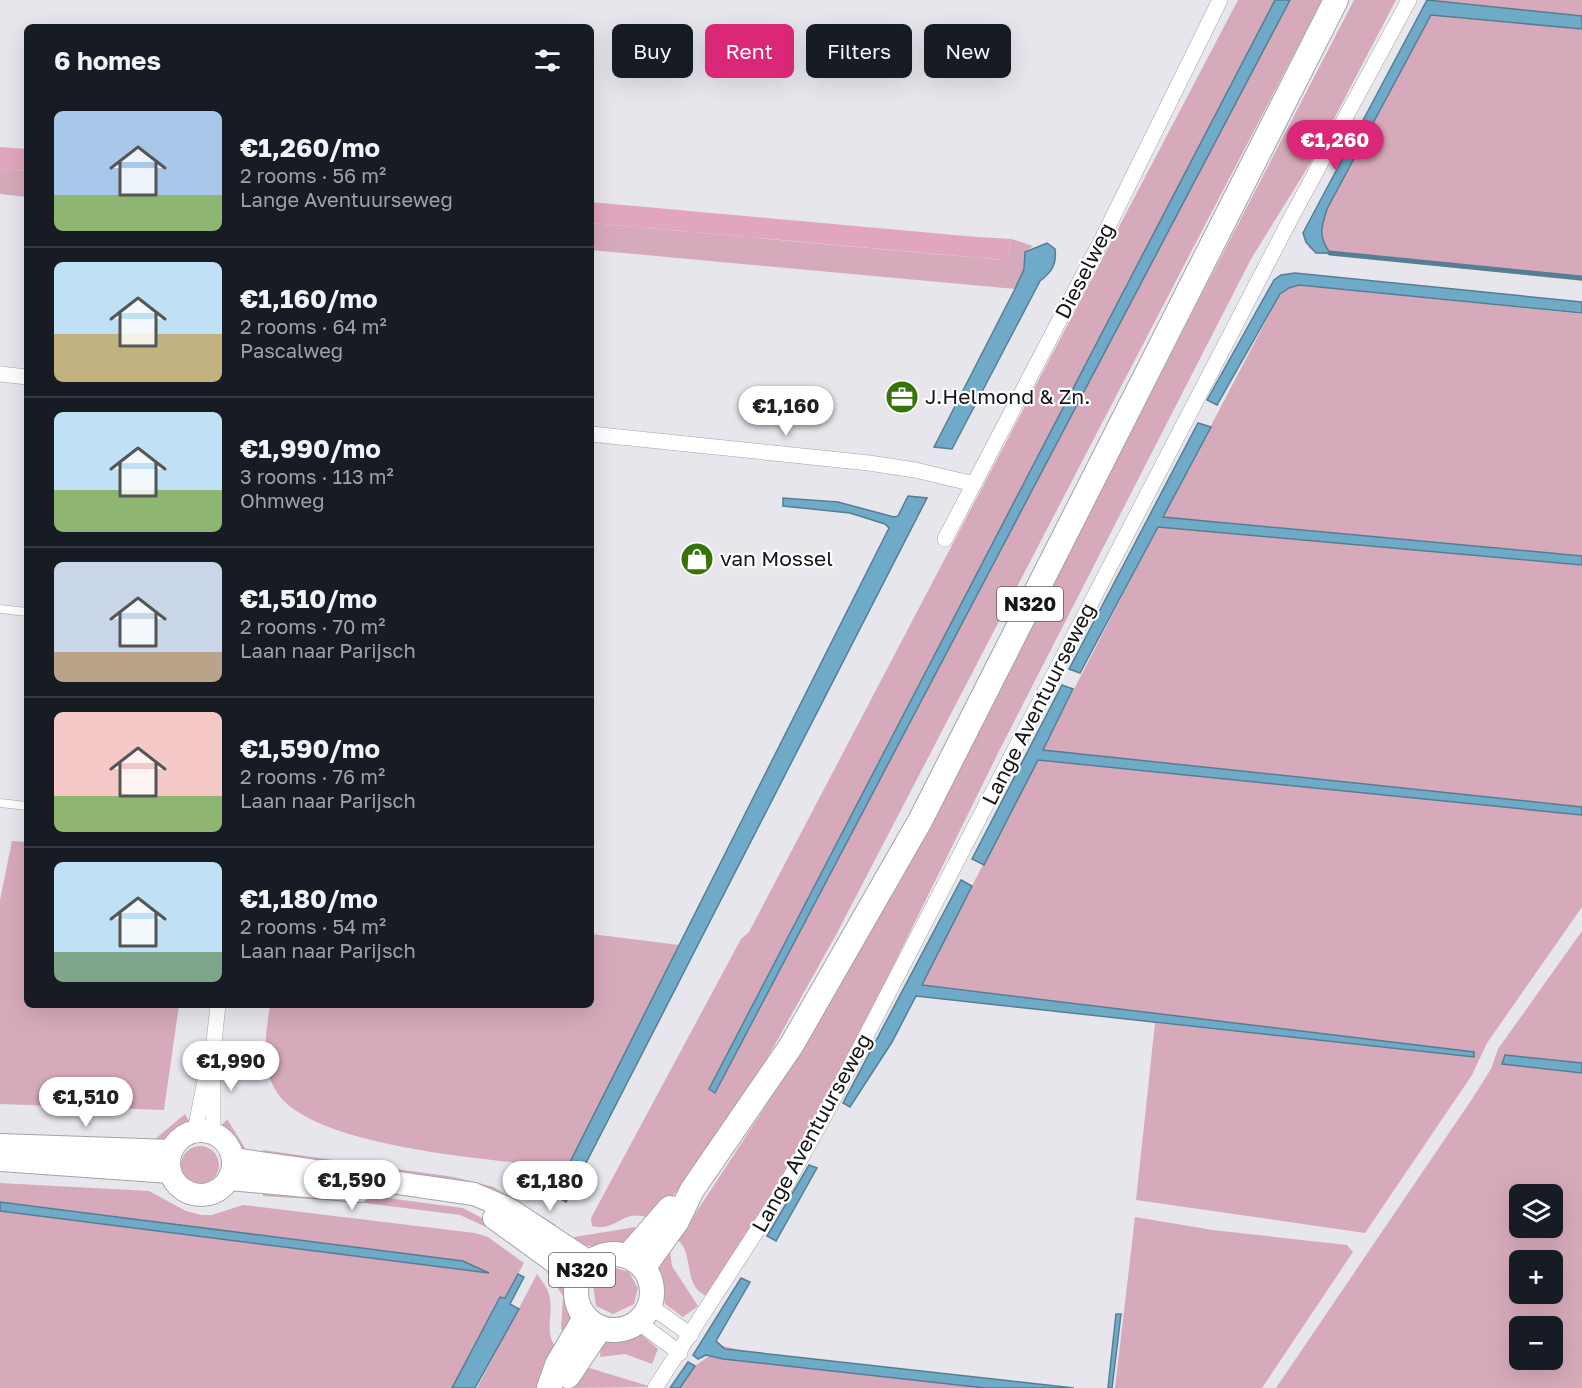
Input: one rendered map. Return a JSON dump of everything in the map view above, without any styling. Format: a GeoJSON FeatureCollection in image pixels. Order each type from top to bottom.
{"type":"FeatureCollection","features":[{"type":"Feature","properties":{"kind":"main road","name":"N320"},"geometry":{"type":"LineString","coordinates":[[636,1261],[664,1213],[692,1190],[792,1046],[920,821],[1336,0]]}},
{"type":"Feature","properties":{"kind":"main road","name":"N320"},"geometry":{"type":"LineString","coordinates":[[549,1388],[557,1365],[593,1323],[576,1299],[584,1270],[608,1254],[636,1261],[652,1286],[644,1314]]}},
{"type":"Feature","properties":{"kind":"main road"},"geometry":{"type":"LineString","coordinates":[[557,1388],[570,1374],[593,1323],[620,1330],[644,1314]]}},
{"type":"Feature","properties":{"kind":"street","name":"Dieselweg"},"geometry":{"type":"LineString","coordinates":[[945,539],[1101,240],[1221,0]]}},
{"type":"Feature","properties":{"kind":"street","name":"Lange Aventuurseweg"},"geometry":{"type":"LineString","coordinates":[[655,1388],[680,1353],[782,1192],[826,1113],[1292,216],[1409,0]]}},
{"type":"Feature","properties":{"kind":"street"},"geometry":{"type":"LineString","coordinates":[[0,374],[24,376]]}},
{"type":"Feature","properties":{"kind":"street"},"geometry":{"type":"LineString","coordinates":[[594,434],[869,463],[915,470],[974,484]]}},
{"type":"Feature","properties":{"kind":"street"},"geometry":{"type":"LineString","coordinates":[[204,1132],[218,1008]]}},
{"type":"Feature","properties":{"kind":"street"},"geometry":{"type":"LineString","coordinates":[[204,1132],[227,1143],[231,1169],[216,1192],[197,1195],[180,1188],[171,1162],[180,1138],[204,1132]]}},
{"type":"Feature","properties":{"kind":"street"},"geometry":{"type":"LineString","coordinates":[[0,1144],[171,1162]]}},
{"type":"Feature","properties":{"kind":"street"},"geometry":{"type":"LineString","coordinates":[[0,1160],[171,1162]]}},
{"type":"Feature","properties":{"kind":"street"},"geometry":{"type":"LineString","coordinates":[[231,1169],[474,1194],[508,1209],[584,1270]]}},
{"type":"Feature","properties":{"kind":"street"},"geometry":{"type":"LineString","coordinates":[[644,1314],[691,1335]]}},
{"type":"Feature","properties":{"kind":"street"},"geometry":{"type":"LineString","coordinates":[[644,1314],[680,1353]]}},
{"type":"Feature","properties":{"kind":"lane"},"geometry":{"type":"LineString","coordinates":[[0,609],[24,612]]}},
{"type":"Feature","properties":{"kind":"lane"},"geometry":{"type":"LineString","coordinates":[[0,803],[24,806]]}},
{"type":"Feature","properties":{"kind":"shaded area"},"geometry":{"type":"Polygon","coordinates":[[[1238,0],[1275,0],[709,1088],[716,1092],[1290,0],[1322,0],[837,933],[739,1109],[683,1185],[651,1219],[633,1216],[608,1226],[592,1226],[591,1218],[741,939],[749,932],[1238,0]]]}},
{"type":"Feature","properties":{"kind":"shaded area"},"geometry":{"type":"Polygon","coordinates":[[[1354,0],[1396,0],[1313,159],[1251,259],[999,751],[822,1111],[777,1190],[706,1296],[694,1284],[686,1254],[678,1240],[790,1069],[929,821],[1354,0]]]}},
{"type":"Feature","properties":{"kind":"shaded area"},"geometry":{"type":"Polygon","coordinates":[[[1428,0],[1582,0],[1582,281],[1316,253],[1309,248],[1303,233],[1428,0]]]}},
{"type":"Feature","properties":{"kind":"shaded area"},"geometry":{"type":"Polygon","coordinates":[[[0,147],[24,149],[24,171],[0,169],[0,147]]]}},
{"type":"Feature","properties":{"kind":"shaded area"},"geometry":{"type":"Polygon","coordinates":[[[0,169],[24,171],[24,197],[0,194],[0,169]]]}},
{"type":"Feature","properties":{"kind":"shaded area"},"geometry":{"type":"Polygon","coordinates":[[[594,202],[1012,239],[1008,255],[1003,260],[594,223],[594,202]]]}},
{"type":"Feature","properties":{"kind":"shaded area"},"geometry":{"type":"Polygon","coordinates":[[[594,223],[1002,260],[1008,255],[1012,239],[1033,246],[1025,252],[1024,269],[1015,289],[594,250],[594,223]]]}},
{"type":"Feature","properties":{"kind":"shaded area"},"geometry":{"type":"Polygon","coordinates":[[[1299,285],[1582,314],[1582,556],[1163,517],[1280,294],[1299,285]]]}},
{"type":"Feature","properties":{"kind":"shaded area"},"geometry":{"type":"Polygon","coordinates":[[[1158,527],[1582,565],[1582,907],[1487,1043],[1472,1075],[1365,1233],[1136,1200],[1155,1023],[1320,1041],[916,994],[1158,527]]]}},
{"type":"Feature","properties":{"kind":"shaded area"},"geometry":{"type":"Polygon","coordinates":[[[12,841],[24,842],[24,1008],[179,1008],[164,1110],[0,1104],[0,900],[12,841]]]}},
{"type":"Feature","properties":{"kind":"shaded area"},"geometry":{"type":"Polygon","coordinates":[[[1582,931],[1582,1388],[1276,1388],[1472,1099],[1491,1069],[1498,1049],[1582,931]]]}},
{"type":"Feature","properties":{"kind":"shaded area"},"geometry":{"type":"Polygon","coordinates":[[[594,934],[679,945],[567,1168],[412,1149],[330,1128],[299,1113],[278,1094],[272,1084],[266,1062],[270,1008],[594,1008],[594,934]]]}},
{"type":"Feature","properties":{"kind":"shaded area"},"geometry":{"type":"Polygon","coordinates":[[[185,1114],[189,1121],[164,1143],[155,1139],[185,1114]]]}},
{"type":"Feature","properties":{"kind":"shaded area"},"geometry":{"type":"Polygon","coordinates":[[[227,1119],[247,1151],[239,1152],[221,1126],[227,1119]]]}},
{"type":"Feature","properties":{"kind":"shaded area"},"geometry":{"type":"Polygon","coordinates":[[[200,1146],[213,1152],[219,1165],[213,1178],[200,1184],[187,1178],[181,1165],[187,1152],[200,1146]]]}},
{"type":"Feature","properties":{"kind":"shaded area"},"geometry":{"type":"Polygon","coordinates":[[[263,1150],[454,1177],[494,1187],[556,1225],[553,1233],[475,1188],[264,1156],[263,1150]]]}},
{"type":"Feature","properties":{"kind":"shaded area"},"geometry":{"type":"Polygon","coordinates":[[[0,1183],[149,1191],[186,1211],[201,1215],[212,1215],[243,1205],[475,1233],[488,1237],[524,1263],[505,1298],[500,1297],[452,1388],[0,1388],[0,1211],[486,1272],[244,1233],[0,1202],[0,1183]]]}},
{"type":"Feature","properties":{"kind":"shaded area"},"geometry":{"type":"Polygon","coordinates":[[[263,1187],[372,1196],[463,1208],[510,1233],[508,1237],[460,1215],[357,1202],[263,1196],[263,1187]]]}},
{"type":"Feature","properties":{"kind":"shaded area"},"geometry":{"type":"Polygon","coordinates":[[[1135,1217],[1213,1230],[1347,1245],[1353,1252],[1262,1388],[1115,1388],[1135,1217]]]}},
{"type":"Feature","properties":{"kind":"shaded area"},"geometry":{"type":"Polygon","coordinates":[[[636,1227],[628,1241],[601,1247],[576,1245],[574,1237],[636,1227]]]}},
{"type":"Feature","properties":{"kind":"shaded area"},"geometry":{"type":"Polygon","coordinates":[[[670,1251],[672,1266],[698,1306],[683,1317],[665,1304],[656,1263],[670,1251]]]}},
{"type":"Feature","properties":{"kind":"shaded area"},"geometry":{"type":"Polygon","coordinates":[[[613,1267],[629,1272],[638,1288],[634,1304],[613,1314],[596,1306],[593,1284],[598,1271],[613,1267]]]}},
{"type":"Feature","properties":{"kind":"shaded area"},"geometry":{"type":"Polygon","coordinates":[[[554,1268],[569,1289],[571,1328],[561,1330],[563,1296],[547,1272],[554,1268]]]}},
{"type":"Feature","properties":{"kind":"shaded area"},"geometry":{"type":"Polygon","coordinates":[[[537,1274],[549,1294],[551,1337],[558,1350],[537,1388],[477,1388],[537,1274]]]}},
{"type":"Feature","properties":{"kind":"shaded area"},"geometry":{"type":"Polygon","coordinates":[[[640,1333],[658,1349],[652,1364],[625,1354],[600,1357],[601,1344],[640,1333]]]}},
{"type":"Feature","properties":{"kind":"shaded area"},"geometry":{"type":"Polygon","coordinates":[[[723,1346],[797,1363],[1000,1388],[680,1388],[695,1366],[723,1346]]]}},
{"type":"Feature","properties":{"kind":"shaded area"},"geometry":{"type":"Polygon","coordinates":[[[586,1367],[652,1387],[570,1388],[586,1367]]]}},
{"type":"Feature","properties":{"kind":"water"},"geometry":{"type":"Polygon","coordinates":[[[1275,0],[1290,0],[715,1093],[709,1089],[1275,0]]]}},
{"type":"Feature","properties":{"kind":"water"},"geometry":{"type":"Polygon","coordinates":[[[1427,0],[1582,16],[1582,29],[1431,15],[1327,209],[1322,237],[1330,253],[1316,253],[1306,242],[1303,233],[1427,0]]]}},
{"type":"Feature","properties":{"kind":"water"},"geometry":{"type":"Polygon","coordinates":[[[1047,243],[1055,249],[1053,267],[1040,281],[952,449],[934,447],[1015,289],[1024,269],[1025,252],[1047,243]]]}},
{"type":"Feature","properties":{"kind":"water"},"geometry":{"type":"Polygon","coordinates":[[[1295,273],[1582,302],[1582,313],[1299,285],[1280,294],[1217,405],[1207,400],[1274,280],[1281,275],[1295,273]]]}},
{"type":"Feature","properties":{"kind":"water"},"geometry":{"type":"Polygon","coordinates":[[[1198,423],[1211,427],[1163,517],[1582,556],[1582,565],[1158,527],[1080,673],[1069,669],[1198,423]]]}},
{"type":"Feature","properties":{"kind":"water"},"geometry":{"type":"Polygon","coordinates":[[[908,496],[927,498],[566,1202],[550,1193],[567,1168],[889,528],[885,524],[850,513],[783,506],[783,498],[838,502],[894,517],[898,516],[908,496]]]}},
{"type":"Feature","properties":{"kind":"water"},"geometry":{"type":"Polygon","coordinates":[[[1062,685],[1073,689],[1043,750],[1582,807],[1582,815],[1038,760],[984,865],[972,859],[1062,685]]]}},
{"type":"Feature","properties":{"kind":"water"},"geometry":{"type":"Polygon","coordinates":[[[961,880],[972,886],[922,985],[1474,1052],[1474,1057],[916,996],[892,1042],[850,1107],[843,1103],[961,880]]]}},
{"type":"Feature","properties":{"kind":"water"},"geometry":{"type":"Polygon","coordinates":[[[1505,1055],[1582,1063],[1582,1073],[1502,1064],[1505,1055]]]}},
{"type":"Feature","properties":{"kind":"water"},"geometry":{"type":"Polygon","coordinates":[[[809,1165],[817,1168],[776,1241],[767,1236],[809,1165]]]}},
{"type":"Feature","properties":{"kind":"water"},"geometry":{"type":"Polygon","coordinates":[[[0,1202],[463,1261],[489,1273],[0,1211],[0,1202]]]}},
{"type":"Feature","properties":{"kind":"water"},"geometry":{"type":"Polygon","coordinates":[[[518,1274],[524,1277],[510,1304],[519,1309],[475,1388],[452,1388],[500,1297],[505,1298],[518,1274]]]}},
{"type":"Feature","properties":{"kind":"water"},"geometry":{"type":"Polygon","coordinates":[[[741,1278],[750,1282],[716,1341],[725,1349],[1074,1388],[985,1388],[723,1359],[706,1355],[698,1359],[693,1355],[741,1278]]]}},
{"type":"Feature","properties":{"kind":"water"},"geometry":{"type":"Polygon","coordinates":[[[1116,1314],[1121,1314],[1112,1388],[1108,1388],[1116,1314]]]}},
{"type":"Feature","properties":{"kind":"water"},"geometry":{"type":"Polygon","coordinates":[[[688,1362],[695,1366],[680,1388],[670,1388],[688,1362]]]}},
{"type":"Feature","properties":{"kind":"waterway"},"geometry":{"type":"LineString","coordinates":[[1330,253],[1582,278]]}},
{"type":"Feature","properties":{"kind":"place","name":"J.Helmond & Zn."},"geometry":{"type":"Point","coordinates":[902,397]}},
{"type":"Feature","properties":{"kind":"place","name":"van Mossel"},"geometry":{"type":"Point","coordinates":[697,559]}}]}
